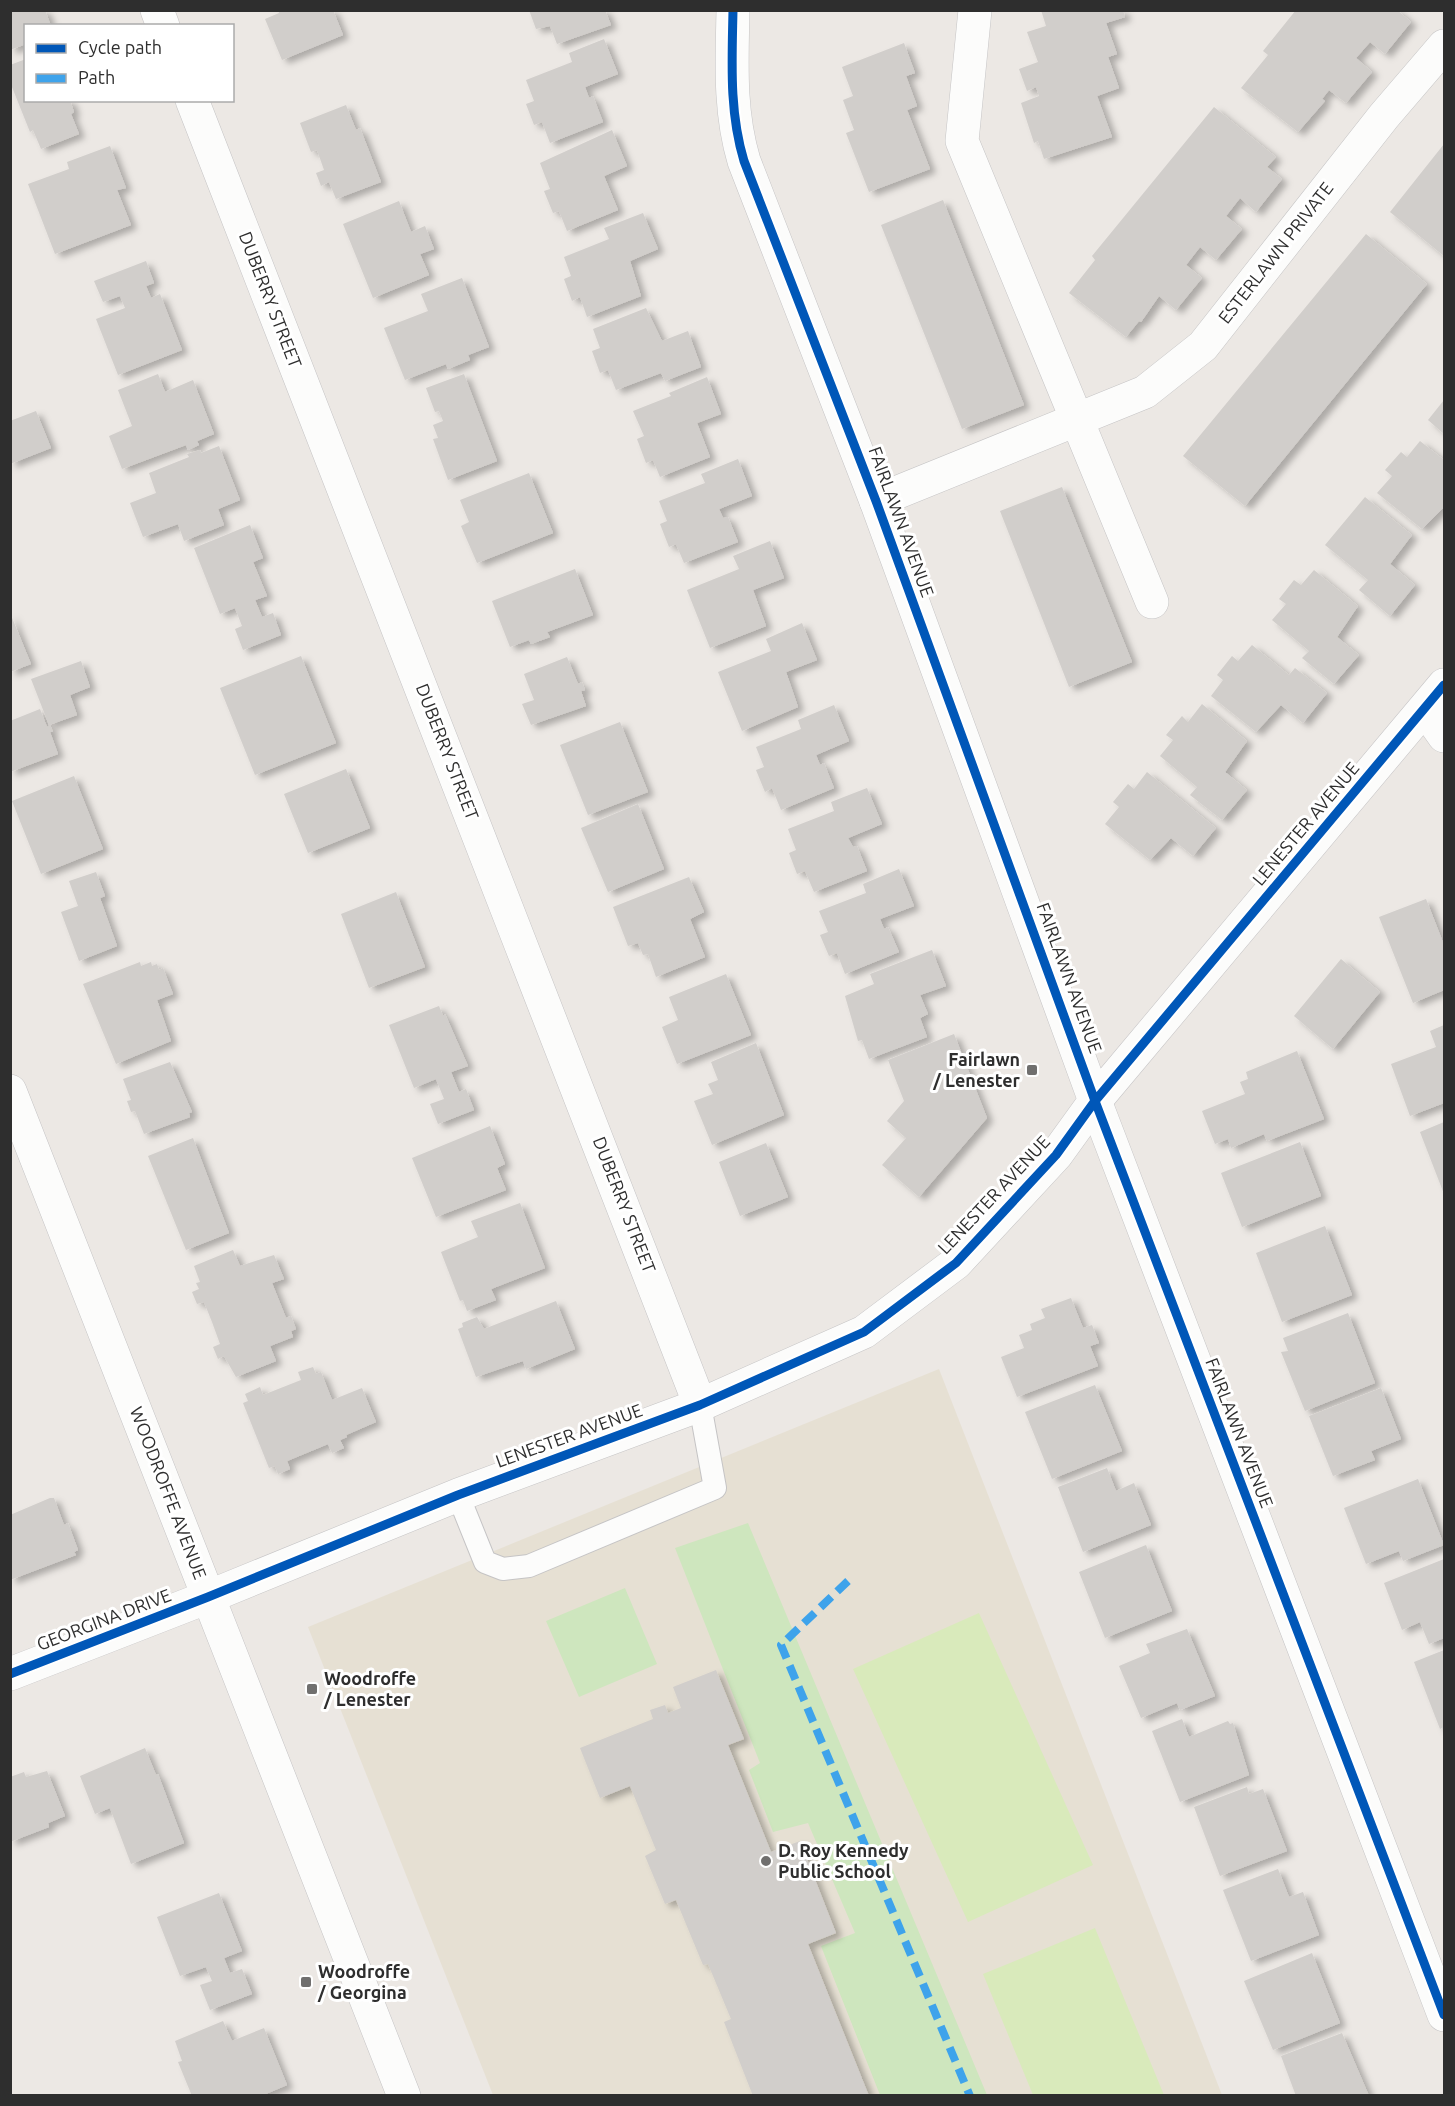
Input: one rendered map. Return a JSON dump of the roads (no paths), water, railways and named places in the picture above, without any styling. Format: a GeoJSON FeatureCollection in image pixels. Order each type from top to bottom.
{"type":"FeatureCollection","features":[{"type":"Feature","properties":{"kind":"street","name":"FAIRLAWN AVENUE"},"geometry":{"type":"LineString","coordinates":[[733,10],[732,107],[736,134],[876,501],[1095,1101],[1444,2015]]}},
{"type":"Feature","properties":{"kind":"street"},"geometry":{"type":"LineString","coordinates":[[975,10],[962,141],[1075,420],[1152,602]]}},
{"type":"Feature","properties":{"kind":"street","name":"ESTERLAWN PRIVATE"},"geometry":{"type":"LineString","coordinates":[[876,501],[1145,392],[1203,346],[1384,116],[1444,46]]}},
{"type":"Feature","properties":{"kind":"street","name":"DUBERRY STREET"},"geometry":{"type":"LineString","coordinates":[[193,102],[700,1404]]}},
{"type":"Feature","properties":{"kind":"street"},"geometry":{"type":"LineString","coordinates":[[1435,697],[1444,736]]}},
{"type":"Feature","properties":{"kind":"street","name":"LENESTER AVENUE"},"geometry":{"type":"LineString","coordinates":[[208,1597],[458,1495],[700,1404],[864,1332],[956,1263],[1056,1155],[1095,1101],[1435,697]]}},
{"type":"Feature","properties":{"kind":"street","name":"WOODROFFE AVENUE"},"geometry":{"type":"LineString","coordinates":[[10,1091],[404,2096]]}},
{"type":"Feature","properties":{"kind":"street","name":"GEORGINA DRIVE"},"geometry":{"type":"LineString","coordinates":[[10,1674],[208,1597]]}},
{"type":"Feature","properties":{"kind":"lane"},"geometry":{"type":"LineString","coordinates":[[458,1495],[485,1562],[503,1569],[529,1566],[715,1488],[700,1404]]}},
{"type":"Feature","properties":{"kind":"place","name":"Fairlawn / Lenester"},"geometry":{"type":"Point","coordinates":[1032,1070]}},
{"type":"Feature","properties":{"kind":"place","name":"Woodroffe / Lenester"},"geometry":{"type":"Point","coordinates":[312,1689]}},
{"type":"Feature","properties":{"kind":"place","name":"D. Roy Kennedy Public School"},"geometry":{"type":"Point","coordinates":[766,1861]}},
{"type":"Feature","properties":{"kind":"place","name":"Woodroffe / Georgina"},"geometry":{"type":"Point","coordinates":[306,1982]}}]}
